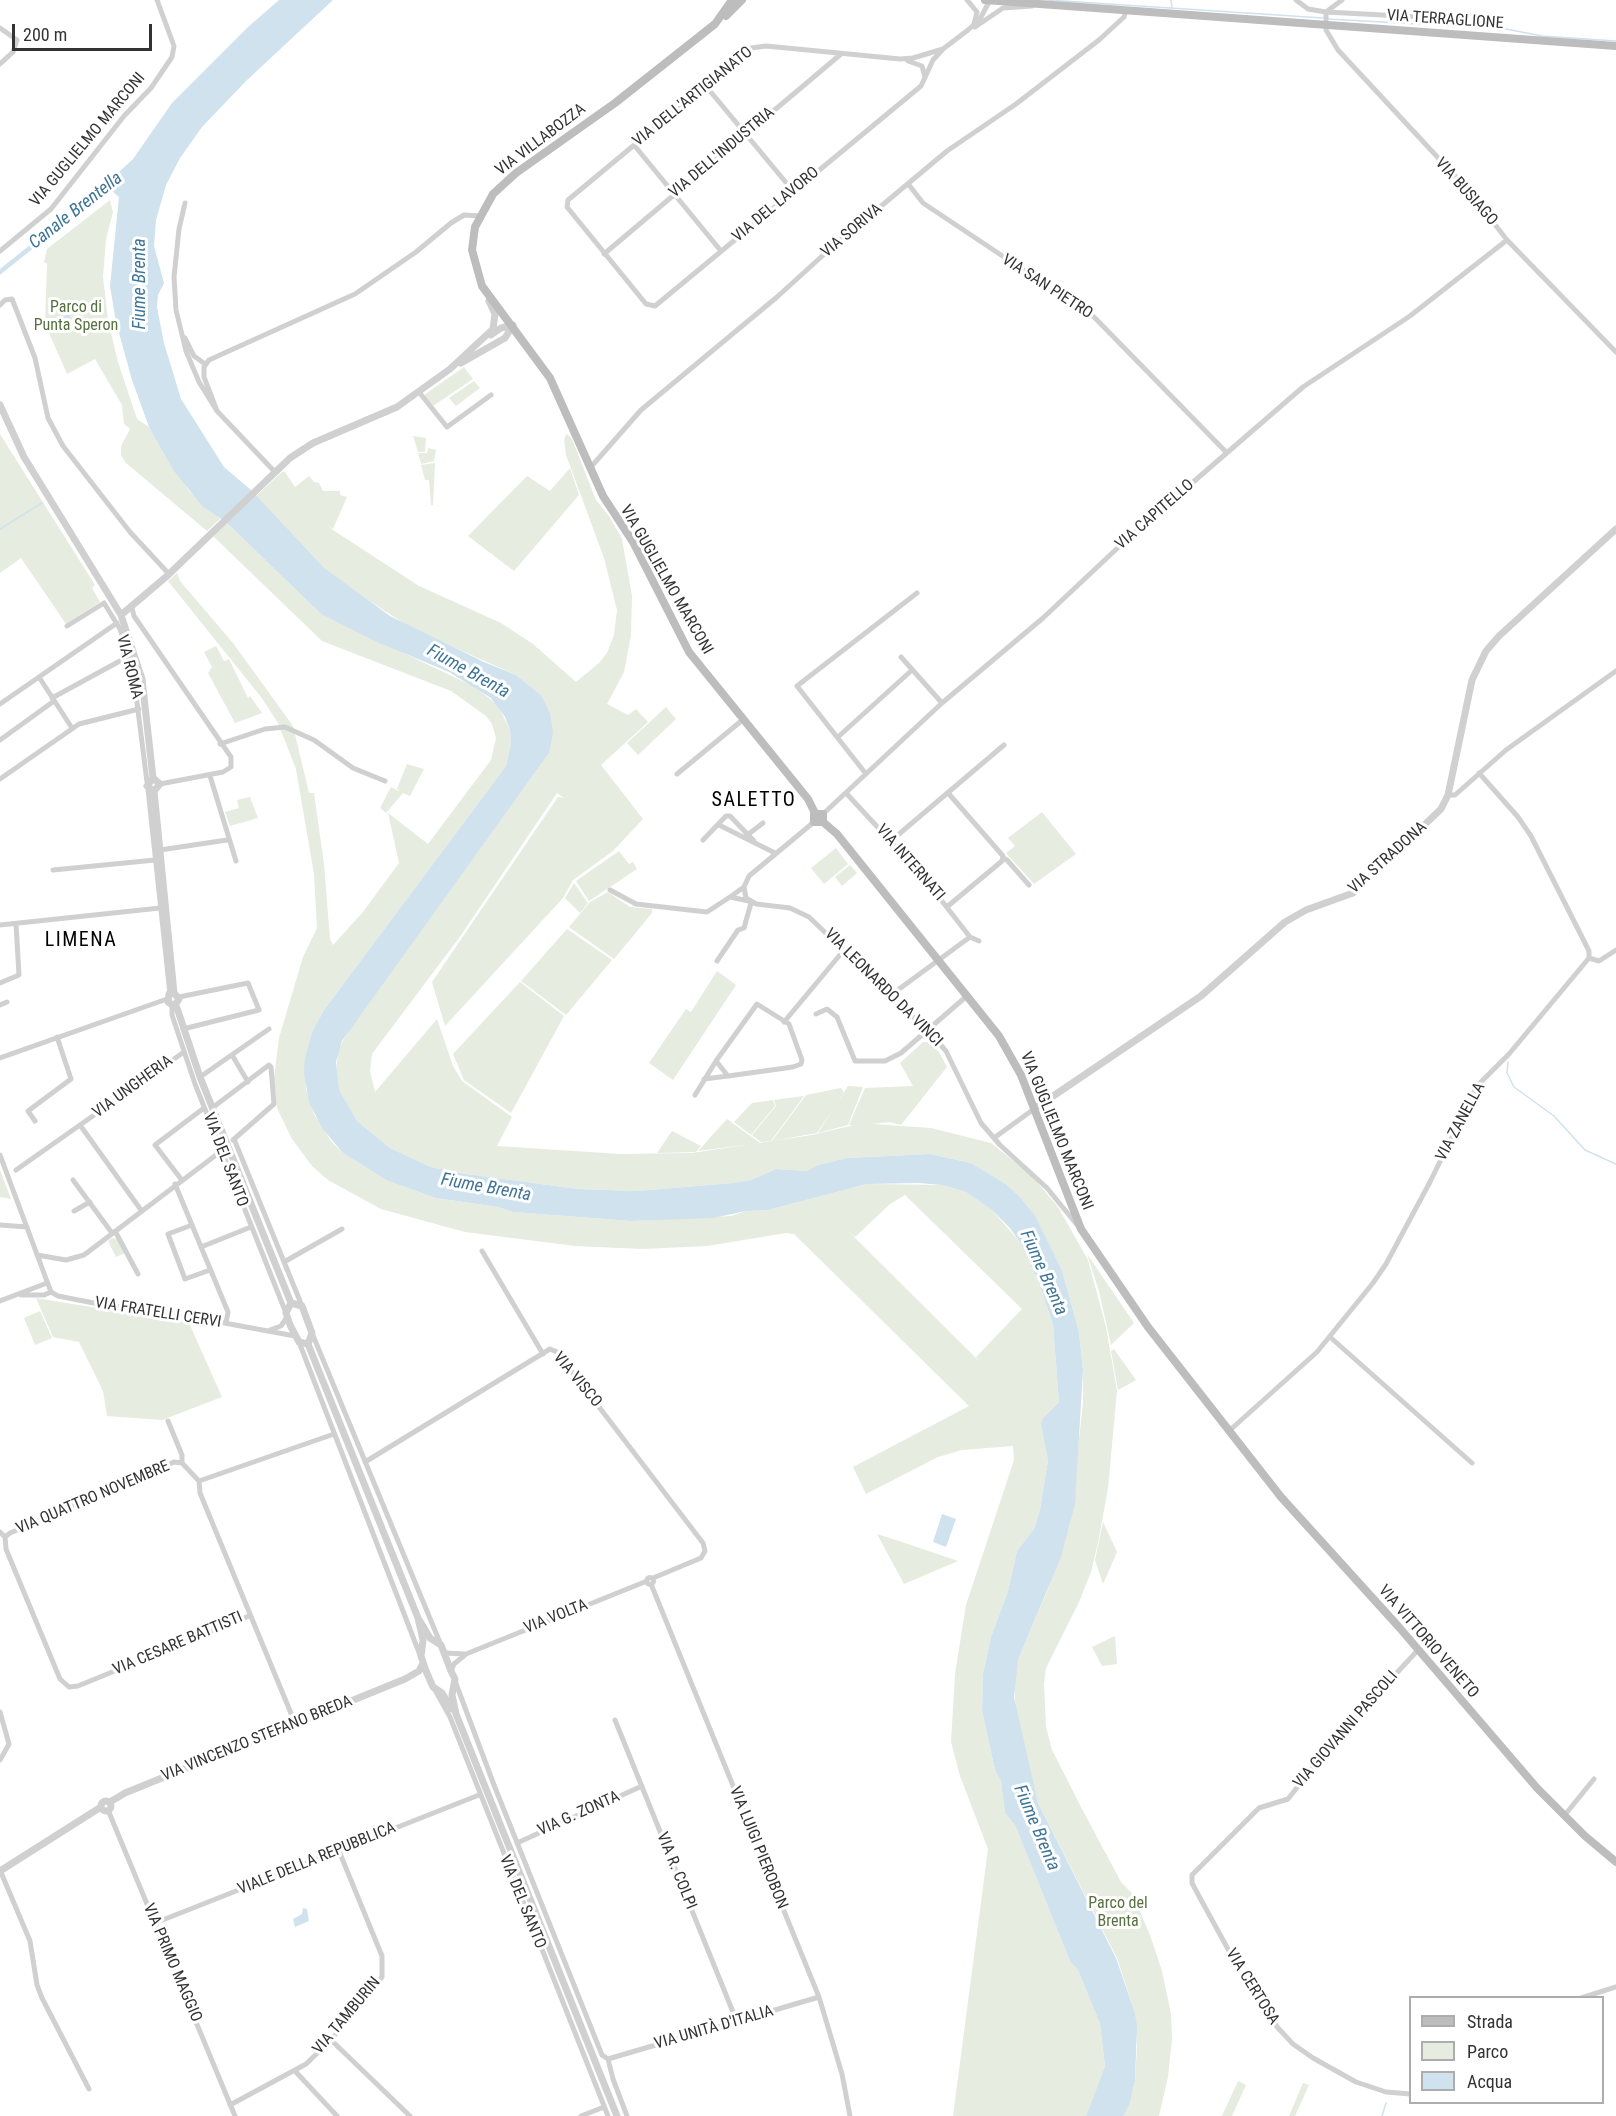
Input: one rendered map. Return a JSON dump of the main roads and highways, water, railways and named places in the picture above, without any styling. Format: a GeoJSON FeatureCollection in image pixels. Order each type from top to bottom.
{"type":"FeatureCollection","features":[{"type":"Feature","properties":{"kind":"main road","name":"VIA VILLABOZZA"},"geometry":{"type":"LineString","coordinates":[[590,468],[562,403],[541,363],[488,295],[477,274],[472,250],[474,233],[480,216],[493,194],[516,173],[615,103],[715,24],[732,0]]}},
{"type":"Feature","properties":{"kind":"main road"},"geometry":{"type":"LineString","coordinates":[[715,24],[742,0]]}},
{"type":"Feature","properties":{"kind":"main road","name":"VIA TERRAGLIONE"},"geometry":{"type":"LineString","coordinates":[[985,0],[1126,10],[1326,18],[1616,46]]}},
{"type":"Feature","properties":{"kind":"main road","name":"VIA GUGLIELMO MARCONI"},"geometry":{"type":"LineString","coordinates":[[590,468],[606,502],[644,562],[689,652],[808,799],[819,818],[837,834],[968,995],[1011,1054],[1080,1229],[1144,1322],[1229,1431]]}},
{"type":"Feature","properties":{"kind":"main road","name":"VIA VITTORIO VENETO"},"geometry":{"type":"LineString","coordinates":[[1229,1431],[1281,1497],[1564,1816],[1616,1862]]}},
{"type":"Feature","properties":{"kind":"water","name":"Fiume Brenta"},"geometry":{"type":"Polygon","coordinates":[[[279,0],[333,0],[246,81],[202,127],[180,158],[166,185],[156,220],[154,246],[164,283],[158,295],[157,307],[164,343],[181,399],[224,467],[251,490],[324,568],[390,616],[516,675],[541,695],[550,713],[553,733],[549,753],[342,1041],[336,1062],[339,1090],[357,1121],[390,1148],[431,1167],[459,1173],[578,1189],[637,1191],[733,1183],[751,1180],[776,1169],[807,1171],[818,1165],[847,1158],[930,1154],[971,1163],[1006,1184],[1035,1216],[1062,1270],[1079,1332],[1083,1370],[1075,1504],[1061,1557],[1018,1660],[1014,1697],[1038,1803],[1116,1958],[1135,2013],[1137,2026],[1135,2081],[1130,2103],[1124,2116],[1086,2116],[1105,2066],[1100,2024],[1078,1970],[1070,1961],[1015,1825],[1005,1813],[1001,1781],[995,1770],[982,1711],[983,1674],[991,1637],[1008,1591],[1017,1551],[1034,1529],[1040,1510],[1048,1460],[1041,1423],[1059,1402],[1053,1325],[1040,1285],[1020,1242],[1009,1227],[992,1210],[966,1192],[942,1185],[919,1183],[867,1184],[768,1210],[746,1211],[713,1218],[631,1221],[513,1212],[498,1207],[436,1198],[388,1181],[343,1153],[322,1128],[309,1102],[304,1073],[305,1057],[312,1032],[324,1010],[506,766],[511,743],[510,730],[505,717],[491,698],[449,672],[377,642],[321,614],[227,523],[202,506],[174,471],[149,427],[132,380],[116,322],[110,286],[119,197],[105,185],[133,159],[172,103],[248,27],[279,0]]]}},
{"type":"Feature","properties":{"kind":"water"},"geometry":{"type":"Polygon","coordinates":[[[70,304],[70,328],[58,329],[57,322],[65,317],[70,304]]]}},
{"type":"Feature","properties":{"kind":"water"},"geometry":{"type":"Polygon","coordinates":[[[942,1514],[956,1519],[946,1547],[933,1542],[942,1514]]]}},
{"type":"Feature","properties":{"kind":"water"},"geometry":{"type":"Polygon","coordinates":[[[303,1908],[307,1909],[309,1921],[295,1927],[293,1919],[302,1914],[303,1908]]]}},
{"type":"Feature","properties":{"kind":"waterway"},"geometry":{"type":"LineString","coordinates":[[1048,0],[1323,18]]}},
{"type":"Feature","properties":{"kind":"waterway"},"geometry":{"type":"LineString","coordinates":[[1171,0],[1172,8]]}},
{"type":"Feature","properties":{"kind":"waterway"},"geometry":{"type":"LineString","coordinates":[[1328,19],[1506,29],[1542,36],[1616,41]]}},
{"type":"Feature","properties":{"kind":"waterway","name":"Canale Brentella"},"geometry":{"type":"LineString","coordinates":[[0,272],[110,184]]}},
{"type":"Feature","properties":{"kind":"waterway"},"geometry":{"type":"LineString","coordinates":[[0,529],[42,503]]}},
{"type":"Feature","properties":{"kind":"waterway"},"geometry":{"type":"LineString","coordinates":[[1508,1062],[1507,1073],[1514,1087],[1554,1116],[1585,1150],[1616,1164]]}},
{"type":"Feature","properties":{"kind":"waterway"},"geometry":{"type":"LineString","coordinates":[[1382,2116],[1386,2103]]}},
{"type":"Feature","properties":{"kind":"district","name":"SALETTO"},"geometry":{"type":"Point","coordinates":[754,801]}},
{"type":"Feature","properties":{"kind":"district","name":"LIMENA"},"geometry":{"type":"Point","coordinates":[81,941]}},
{"type":"Feature","properties":{"kind":"park label","name":"Parco di Punta Speron"},"geometry":{"type":"Point","coordinates":[76,317]}},
{"type":"Feature","properties":{"kind":"park label","name":"Parco del Brenta"},"geometry":{"type":"Point","coordinates":[1118,1913]}}]}
